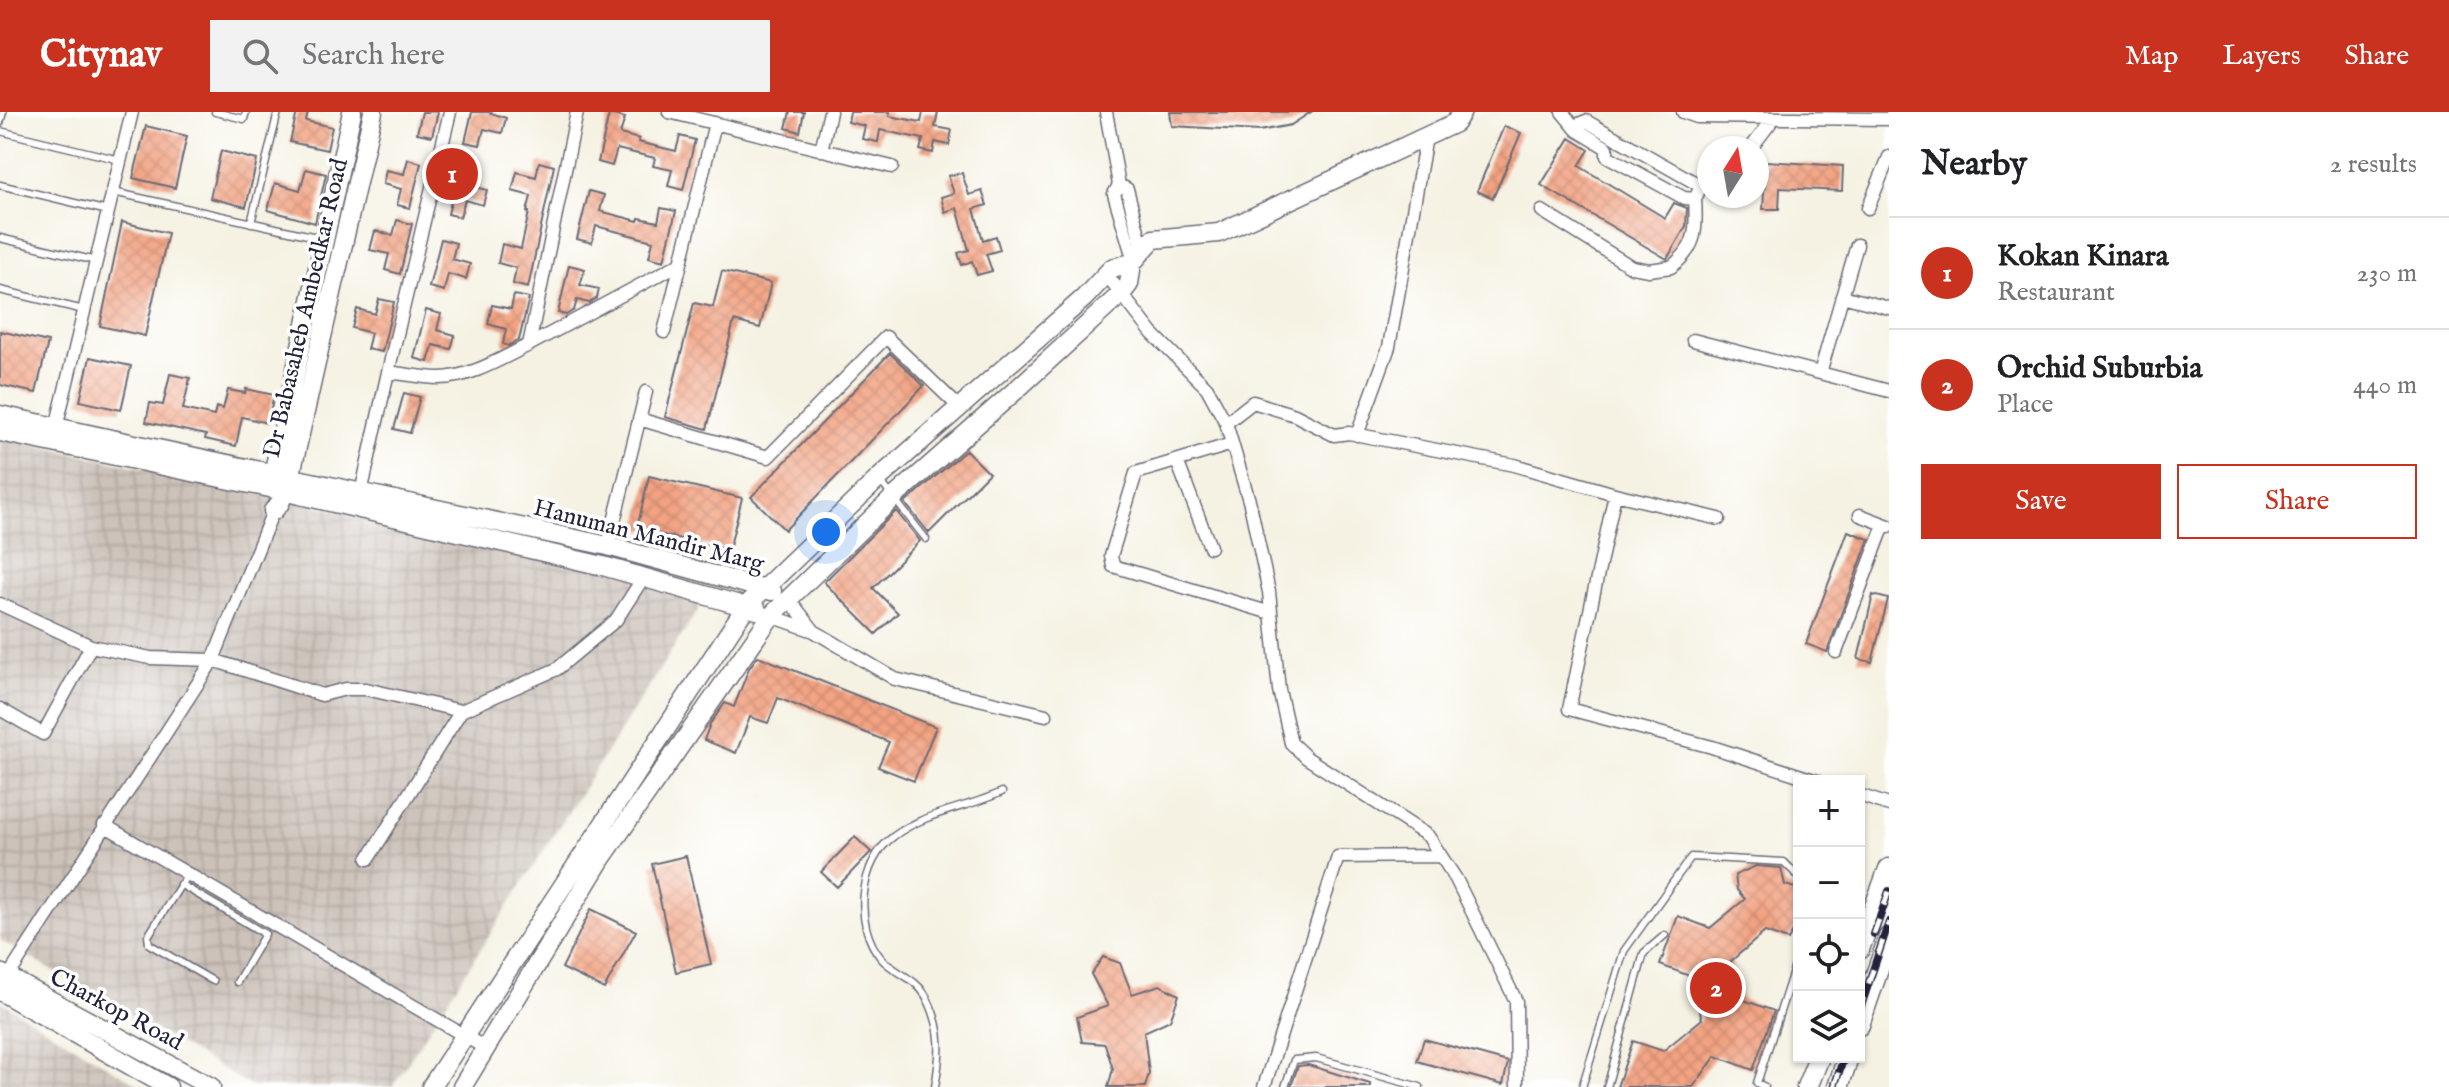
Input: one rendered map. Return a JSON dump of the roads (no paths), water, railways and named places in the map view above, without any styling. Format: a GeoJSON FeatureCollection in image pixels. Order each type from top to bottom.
{"type":"FeatureCollection","features":[{"type":"Feature","properties":{"kind":"main road","name":"Dr Babasaheb Ambedkar Road"},"geometry":{"type":"LineString","coordinates":[[280,484],[322,238],[352,112]]}},
{"type":"Feature","properties":{"kind":"main road","name":"Dr Babasaheb Ambedkar Road"},"geometry":{"type":"LineString","coordinates":[[273,511],[269,501],[280,484],[344,243],[373,112]]}},
{"type":"Feature","properties":{"kind":"main road"},"geometry":{"type":"LineString","coordinates":[[431,1087],[747,605],[878,479],[1084,298],[1112,268],[1136,258],[1153,239],[1219,233],[1455,123],[1462,112]]}},
{"type":"Feature","properties":{"kind":"main road"},"geometry":{"type":"LineString","coordinates":[[341,165],[362,169]]}},
{"type":"Feature","properties":{"kind":"main road"},"geometry":{"type":"LineString","coordinates":[[462,1087],[601,859],[771,616],[893,498],[1122,293],[1129,284],[1136,258]]}},
{"type":"Feature","properties":{"kind":"main road"},"geometry":{"type":"LineString","coordinates":[[0,415],[54,435],[280,484]]}},
{"type":"Feature","properties":{"kind":"main road"},"geometry":{"type":"LineString","coordinates":[[0,432],[54,435]]}},
{"type":"Feature","properties":{"kind":"main road","name":"Hanuman Mandir Marg"},"geometry":{"type":"LineString","coordinates":[[280,484],[361,493],[608,546],[766,588],[789,599]]}},
{"type":"Feature","properties":{"kind":"main road","name":"Hanuman Mandir Marg"},"geometry":{"type":"LineString","coordinates":[[280,484],[603,566],[747,605],[771,616]]}},
{"type":"Feature","properties":{"kind":"main road"},"geometry":{"type":"LineString","coordinates":[[689,590],[696,569]]}},
{"type":"Feature","properties":{"kind":"main road"},"geometry":{"type":"LineString","coordinates":[[1865,933],[1889,869]]}},
{"type":"Feature","properties":{"kind":"main road"},"geometry":{"type":"LineString","coordinates":[[1865,1007],[1889,937]]}},
{"type":"Feature","properties":{"kind":"main road","name":"Charkop Road"},"geometry":{"type":"LineString","coordinates":[[2,982],[168,1087]]}},
{"type":"Feature","properties":{"kind":"main road","name":"Charkop Road"},"geometry":{"type":"LineString","coordinates":[[2,982],[211,1087]]}},
{"type":"Feature","properties":{"kind":"main road"},"geometry":{"type":"LineString","coordinates":[[1807,1087],[1817,1063]]}},
{"type":"Feature","properties":{"kind":"main road"},"geometry":{"type":"LineString","coordinates":[[1838,1087],[1846,1063]]}},
{"type":"Feature","properties":{"kind":"street"},"geometry":{"type":"LineString","coordinates":[[54,435],[132,112]]}},
{"type":"Feature","properties":{"kind":"street"},"geometry":{"type":"LineString","coordinates":[[361,493],[450,112]]}},
{"type":"Feature","properties":{"kind":"street"},"geometry":{"type":"LineString","coordinates":[[529,345],[577,112]]}},
{"type":"Feature","properties":{"kind":"street"},"geometry":{"type":"LineString","coordinates":[[669,112],[892,167]]}},
{"type":"Feature","properties":{"kind":"street"},"geometry":{"type":"LineString","coordinates":[[821,150],[830,112]]}},
{"type":"Feature","properties":{"kind":"street"},"geometry":{"type":"LineString","coordinates":[[1106,112],[1119,185],[1114,194],[1136,258]]}},
{"type":"Feature","properties":{"kind":"street"},"geometry":{"type":"LineString","coordinates":[[1562,112],[1577,130],[1607,148],[1607,156],[1611,159],[1684,198],[1695,199]]}},
{"type":"Feature","properties":{"kind":"street"},"geometry":{"type":"LineString","coordinates":[[1683,112],[1697,117],[1844,116],[1889,119]]}},
{"type":"Feature","properties":{"kind":"street"},"geometry":{"type":"LineString","coordinates":[[1760,136],[1774,118]]}},
{"type":"Feature","properties":{"kind":"street"},"geometry":{"type":"LineString","coordinates":[[1577,130],[1579,124],[1586,121],[1697,180]]}},
{"type":"Feature","properties":{"kind":"street"},"geometry":{"type":"LineString","coordinates":[[664,332],[715,123]]}},
{"type":"Feature","properties":{"kind":"street"},"geometry":{"type":"LineString","coordinates":[[1357,435],[1389,347],[1426,137]]}},
{"type":"Feature","properties":{"kind":"street"},"geometry":{"type":"LineString","coordinates":[[1868,208],[1889,157]]}},
{"type":"Feature","properties":{"kind":"street"},"geometry":{"type":"LineString","coordinates":[[1542,211],[1632,267],[1649,270],[1671,267],[1690,246],[1697,231],[1697,196]]}},
{"type":"Feature","properties":{"kind":"street"},"geometry":{"type":"LineString","coordinates":[[1820,373],[1857,245]]}},
{"type":"Feature","properties":{"kind":"street"},"geometry":{"type":"LineString","coordinates":[[388,372],[438,379],[481,368],[681,263]]}},
{"type":"Feature","properties":{"kind":"street"},"geometry":{"type":"LineString","coordinates":[[1106,274],[1152,333],[1207,388],[1226,423],[1250,504],[1269,592],[1279,690],[1291,743],[1307,758],[1428,836],[1456,879],[1516,1001],[1517,1087]]}},
{"type":"Feature","properties":{"kind":"street"},"geometry":{"type":"LineString","coordinates":[[1842,296],[1889,308]]}},
{"type":"Feature","properties":{"kind":"street"},"geometry":{"type":"LineString","coordinates":[[639,419],[768,457],[886,337],[960,408]]}},
{"type":"Feature","properties":{"kind":"street"},"geometry":{"type":"LineString","coordinates":[[1693,340],[1889,391]]}},
{"type":"Feature","properties":{"kind":"street"},"geometry":{"type":"LineString","coordinates":[[608,546],[646,392]]}},
{"type":"Feature","properties":{"kind":"street"},"geometry":{"type":"LineString","coordinates":[[1226,423],[1253,402],[1295,415],[1334,435],[1357,435],[1514,465],[1719,519]]}},
{"type":"Feature","properties":{"kind":"street"},"geometry":{"type":"LineString","coordinates":[[1232,444],[1136,473],[1111,556],[1113,566],[1271,613]]}},
{"type":"Feature","properties":{"kind":"street"},"geometry":{"type":"LineString","coordinates":[[1177,461],[1210,547]]}},
{"type":"Feature","properties":{"kind":"street"},"geometry":{"type":"LineString","coordinates":[[1615,494],[1569,709],[1712,747],[1798,775]]}},
{"type":"Feature","properties":{"kind":"street","name":"Dr Babasaheb Ambedkar Road"},"geometry":{"type":"LineString","coordinates":[[2,982],[213,660],[273,511]]}},
{"type":"Feature","properties":{"kind":"street"},"geometry":{"type":"LineString","coordinates":[[1836,652],[1887,526],[1860,515]]}},
{"type":"Feature","properties":{"kind":"street"},"geometry":{"type":"LineString","coordinates":[[368,859],[461,711],[557,669],[616,620],[643,578]]}},
{"type":"Feature","properties":{"kind":"street","name":"Hanuman Mandir Marg"},"geometry":{"type":"LineString","coordinates":[[789,599],[814,631]]}},
{"type":"Feature","properties":{"kind":"street"},"geometry":{"type":"LineString","coordinates":[[0,604],[91,646],[150,658],[213,660],[322,695],[346,689],[366,689],[461,711]]}},
{"type":"Feature","properties":{"kind":"street","name":"Hanuman Mandir Marg"},"geometry":{"type":"LineString","coordinates":[[771,616],[814,631]]}},
{"type":"Feature","properties":{"kind":"street"},"geometry":{"type":"LineString","coordinates":[[814,631],[895,679],[1046,715]]}},
{"type":"Feature","properties":{"kind":"street"},"geometry":{"type":"LineString","coordinates":[[0,709],[43,734],[91,646]]}},
{"type":"Feature","properties":{"kind":"street"},"geometry":{"type":"LineString","coordinates":[[1865,797],[1889,805]]}},
{"type":"Feature","properties":{"kind":"street"},"geometry":{"type":"LineString","coordinates":[[104,825],[184,880],[487,1049]]}},
{"type":"Feature","properties":{"kind":"street"},"geometry":{"type":"LineString","coordinates":[[1264,1087],[1338,857],[1441,856]]}},
{"type":"Feature","properties":{"kind":"lane"},"geometry":{"type":"LineString","coordinates":[[0,123],[3,112]]}},
{"type":"Feature","properties":{"kind":"lane"},"geometry":{"type":"LineString","coordinates":[[215,112],[244,119],[246,112]]}},
{"type":"Feature","properties":{"kind":"lane"},"geometry":{"type":"LineString","coordinates":[[251,223],[278,112]]}},
{"type":"Feature","properties":{"kind":"lane"},"geometry":{"type":"LineString","coordinates":[[0,131],[120,160]]}},
{"type":"Feature","properties":{"kind":"lane"},"geometry":{"type":"LineString","coordinates":[[0,185],[108,211]]}},
{"type":"Feature","properties":{"kind":"lane"},"geometry":{"type":"LineString","coordinates":[[112,192],[344,243]]}},
{"type":"Feature","properties":{"kind":"lane"},"geometry":{"type":"LineString","coordinates":[[0,238],[96,261]]}},
{"type":"Feature","properties":{"kind":"lane"},"geometry":{"type":"LineString","coordinates":[[0,290],[84,310]]}},
{"type":"Feature","properties":{"kind":"lane"},"geometry":{"type":"LineString","coordinates":[[878,479],[926,539]]}},
{"type":"Feature","properties":{"kind":"lane"},"geometry":{"type":"LineString","coordinates":[[935,1087],[941,1051],[938,1029],[926,997],[910,977],[892,968],[880,956],[867,929],[862,905],[873,861],[892,837],[921,820],[1002,792]]}},
{"type":"Feature","properties":{"kind":"lane"},"geometry":{"type":"LineString","coordinates":[[1582,1087],[1624,951],[1691,857],[1784,862],[1793,871]]}},
{"type":"Feature","properties":{"kind":"lane"},"geometry":{"type":"LineString","coordinates":[[184,880],[148,936],[149,944],[213,981]]}},
{"type":"Feature","properties":{"kind":"lane"},"geometry":{"type":"LineString","coordinates":[[237,982],[268,929]]}},
{"type":"Feature","properties":{"kind":"lane"},"geometry":{"type":"LineString","coordinates":[[1607,1087],[1644,953],[1665,935]]}},
{"type":"Feature","properties":{"kind":"lane"},"geometry":{"type":"LineString","coordinates":[[1759,1086],[1793,972]]}},
{"type":"Feature","properties":{"kind":"lane"},"geometry":{"type":"LineString","coordinates":[[1285,1087],[1294,1060],[1316,1058],[1420,1087]]}},
{"type":"Feature","properties":{"kind":"railway"},"geometry":{"type":"LineString","coordinates":[[1874,934],[1889,891]]}},
{"type":"Feature","properties":{"kind":"railway"},"geometry":{"type":"LineString","coordinates":[[1865,994],[1889,922]]}},
{"type":"Feature","properties":{"kind":"railway"},"geometry":{"type":"LineString","coordinates":[[1834,1087],[1842,1063]]}},
{"type":"Feature","properties":{"kind":"place","name":"Kokan Kinara"},"geometry":{"type":"Point","coordinates":[452,174]}},
{"type":"Feature","properties":{"kind":"place","name":"Orchid Suburbia"},"geometry":{"type":"Point","coordinates":[1716,988]}}]}
